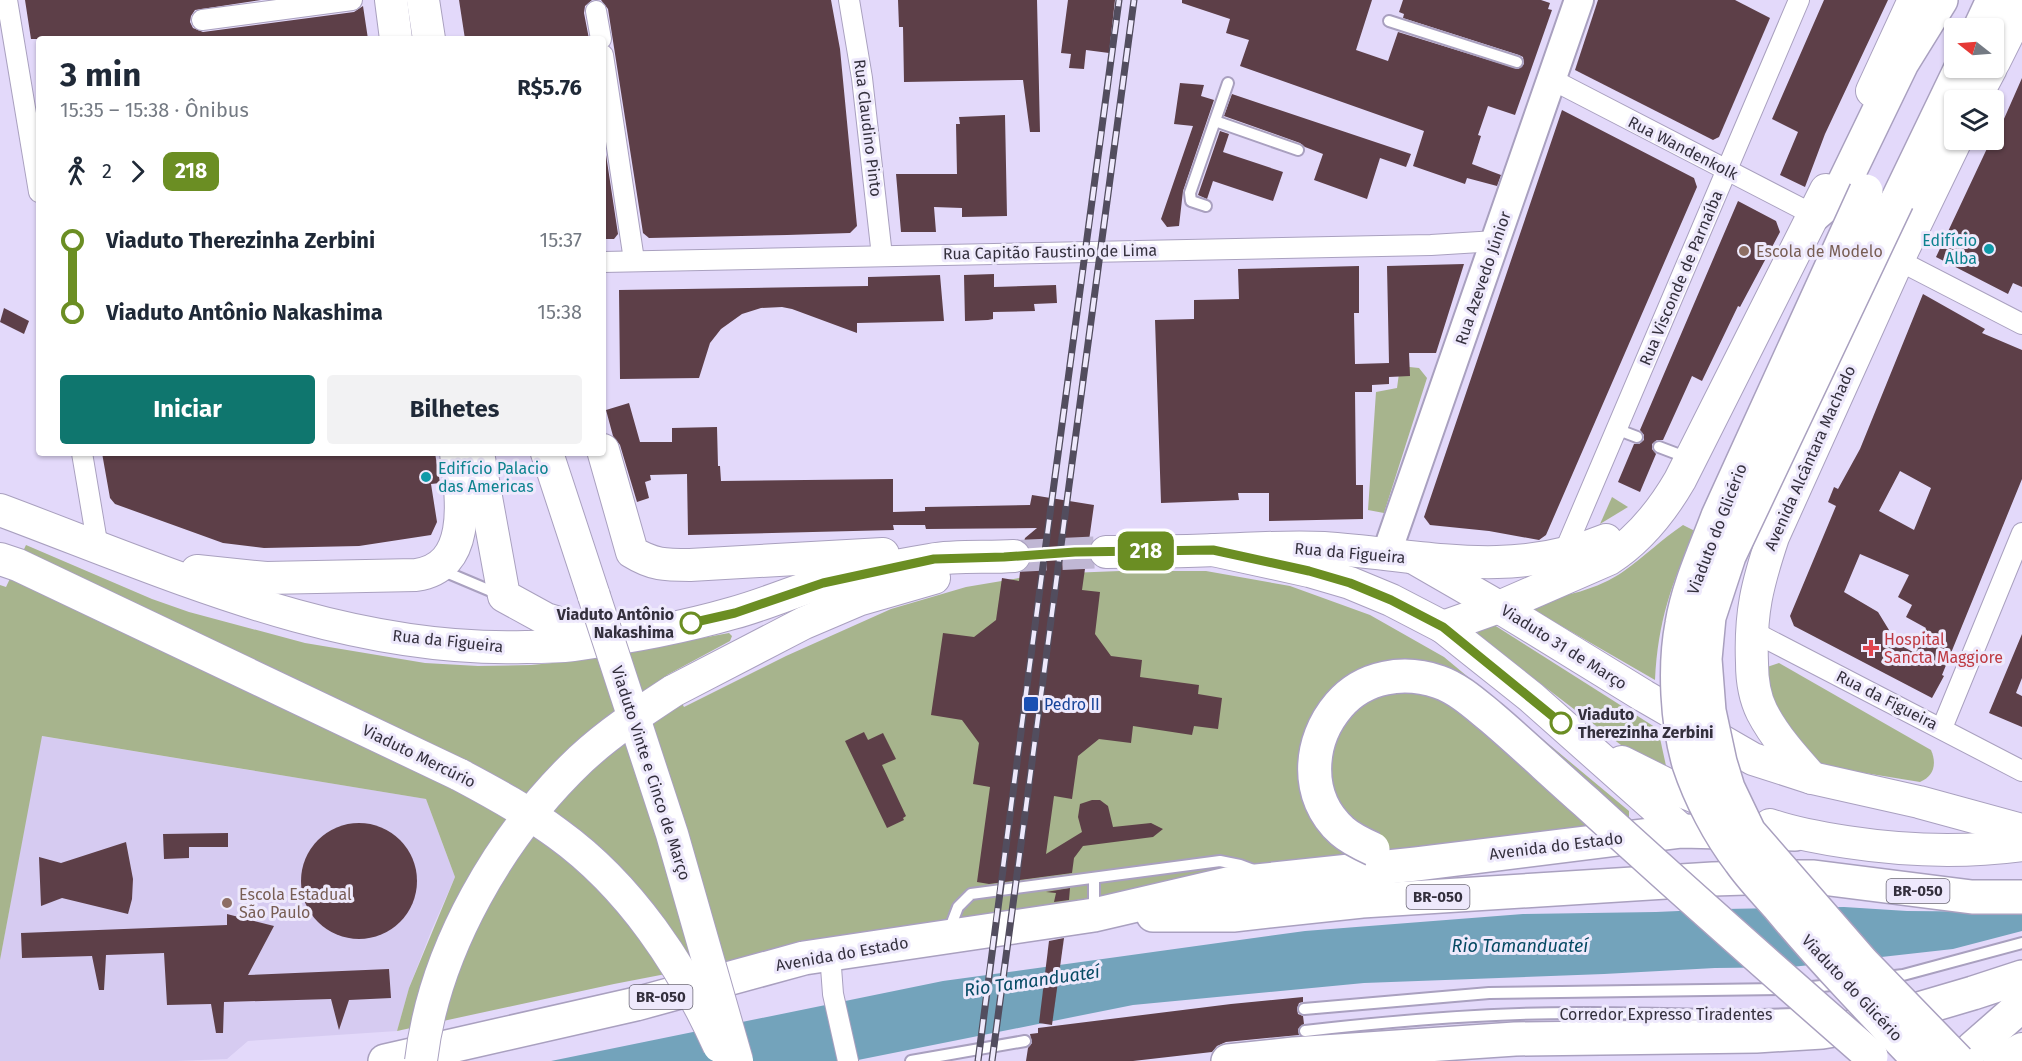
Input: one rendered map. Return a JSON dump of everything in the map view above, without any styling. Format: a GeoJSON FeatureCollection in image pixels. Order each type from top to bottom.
{"type":"FeatureCollection","features":[{"type":"Feature","properties":{"kind":"highway"},"geometry":{"type":"LineString","coordinates":[[1814,215],[1833,200],[1842,187],[1902,63],[1941,0]]}},
{"type":"Feature","properties":{"kind":"highway","name":"Viaduto do Glicério"},"geometry":{"type":"LineString","coordinates":[[1920,1061],[1819,956],[1740,861],[1718,826],[1689,765],[1680,720],[1678,673],[1682,624],[1697,571],[1718,516],[1866,191],[1946,0]]}},
{"type":"Feature","properties":{"kind":"highway"},"geometry":{"type":"LineString","coordinates":[[1985,18],[1993,0]]}},
{"type":"Feature","properties":{"kind":"highway","name":"Viaduto do Glicério"},"geometry":{"type":"LineString","coordinates":[[1956,78],[1730,556],[1709,617],[1705,659],[1709,711],[1720,762],[1728,788],[1749,832],[1863,963],[1960,1061]]}},
{"type":"Feature","properties":{"kind":"highway"},"geometry":{"type":"LineString","coordinates":[[1416,864],[1373,849],[1343,833],[1324,808],[1314,772],[1314,756],[1318,737],[1329,717],[1341,702],[1365,684],[1380,678],[1419,677],[1440,683],[1468,698],[1877,1061]]}},
{"type":"Feature","properties":{"kind":"highway","name":"Avenida do Estado"},"geometry":{"type":"LineString","coordinates":[[385,1061],[636,1004],[804,958],[1094,915],[1227,884],[1416,864],[1682,831],[1795,834]]}},
{"type":"Feature","properties":{"kind":"highway","name":"Rua da Figueira"},"geometry":{"type":"LineString","coordinates":[[1682,831],[1722,848],[1814,877]]}},
{"type":"Feature","properties":{"kind":"highway","name":"Avenida do Estado"},"geometry":{"type":"LineString","coordinates":[[1094,915],[1233,915],[1362,902],[1713,879],[1814,877],[1972,897],[2022,897]]}},
{"type":"Feature","properties":{"kind":"highway"},"geometry":{"type":"LineString","coordinates":[[1228,1061],[1306,1053],[1515,1039],[1756,1036],[1822,1032],[1864,1025],[2022,976]]}},
{"type":"Feature","properties":{"kind":"highway"},"geometry":{"type":"LineString","coordinates":[[1960,1061],[2022,1005]]}},
{"type":"Feature","properties":{"kind":"main road"},"geometry":{"type":"LineString","coordinates":[[391,0],[396,36]]}},
{"type":"Feature","properties":{"kind":"main road"},"geometry":{"type":"LineString","coordinates":[[423,0],[429,36]]}},
{"type":"Feature","properties":{"kind":"main road"},"geometry":{"type":"LineString","coordinates":[[1443,627],[1499,607],[1609,559],[1635,540],[1668,500],[1814,215],[1914,0]]}},
{"type":"Feature","properties":{"kind":"main road"},"geometry":{"type":"LineString","coordinates":[[2004,42],[2022,6]]}},
{"type":"Feature","properties":{"kind":"main road","name":"Avenida Alcântara Machado"},"geometry":{"type":"LineString","coordinates":[[1823,781],[1782,744],[1761,711],[1752,679],[1750,630],[1754,603],[1773,537],[1898,260],[1951,150]]}},
{"type":"Feature","properties":{"kind":"main road"},"geometry":{"type":"LineString","coordinates":[[160,570],[212,572],[266,578],[416,575],[439,569],[458,538],[462,509],[456,456]]}},
{"type":"Feature","properties":{"kind":"main road"},"geometry":{"type":"LineString","coordinates":[[479,456],[504,596],[546,619],[569,626],[639,633]]}},
{"type":"Feature","properties":{"kind":"main road","name":"Viaduto Vinte e Cinco de Março"},"geometry":{"type":"LineString","coordinates":[[548,456],[672,834],[737,1061]]}},
{"type":"Feature","properties":{"kind":"main road"},"geometry":{"type":"LineString","coordinates":[[605,456],[632,552],[646,561],[663,565],[690,565],[889,553],[934,559]]}},
{"type":"Feature","properties":{"kind":"main road","name":"Rua da Figueira"},"geometry":{"type":"LineString","coordinates":[[0,510],[98,548],[275,610],[325,624],[430,643],[491,648],[570,646],[678,627],[735,613],[823,583],[934,559],[1009,557],[858,600],[804,623],[673,691],[626,722],[582,758],[542,799],[507,844],[478,892],[453,944],[435,998],[421,1061]]}},
{"type":"Feature","properties":{"kind":"main road","name":"Rua da Figueira"},"geometry":{"type":"LineString","coordinates":[[1106,552],[1276,547],[1323,548],[1481,563],[1531,561],[1563,555],[1613,537],[1653,518]]}},
{"type":"Feature","properties":{"kind":"main road"},"geometry":{"type":"LineString","coordinates":[[458,538],[466,536],[494,544]]}},
{"type":"Feature","properties":{"kind":"main road","name":"Rua da Figueira"},"geometry":{"type":"LineString","coordinates":[[1213,550],[1309,571],[1350,583],[1391,600],[1443,627],[1579,738],[1682,831]]}},
{"type":"Feature","properties":{"kind":"main road","name":"Viaduto 31 de Março"},"geometry":{"type":"LineString","coordinates":[[1400,556],[1499,607],[1644,696],[1753,759],[1823,781],[1918,802],[2022,830]]}},
{"type":"Feature","properties":{"kind":"main road","name":"Viaduto Mercúrio"},"geometry":{"type":"LineString","coordinates":[[6,558],[460,775],[509,801],[560,835],[605,874],[640,914],[682,976],[705,1016],[726,1061]]}},
{"type":"Feature","properties":{"kind":"main road","name":"Rua da Figueira"},"geometry":{"type":"LineString","coordinates":[[1579,738],[1676,789],[1795,834]]}},
{"type":"Feature","properties":{"kind":"main road","name":"Avenida do Estado"},"geometry":{"type":"LineString","coordinates":[[1795,834],[1907,850],[1970,850],[2022,845]]}},
{"type":"Feature","properties":{"kind":"main road"},"geometry":{"type":"LineString","coordinates":[[2000,1061],[2022,1049]]}},
{"type":"Feature","properties":{"kind":"street"},"geometry":{"type":"LineString","coordinates":[[7,0],[36,174]]}},
{"type":"Feature","properties":{"kind":"street"},"geometry":{"type":"LineString","coordinates":[[202,20],[352,0]]}},
{"type":"Feature","properties":{"kind":"street","name":"Rua Claudino Pinto"},"geometry":{"type":"LineString","coordinates":[[849,0],[862,78],[882,256]]}},
{"type":"Feature","properties":{"kind":"street","name":"Rua Azevedo Júnior"},"geometry":{"type":"LineString","coordinates":[[1400,556],[1496,241],[1579,0]]}},
{"type":"Feature","properties":{"kind":"street","name":"Rua Visconde de Parnaíba"},"geometry":{"type":"LineString","coordinates":[[1563,555],[1799,0]]}},
{"type":"Feature","properties":{"kind":"street"},"geometry":{"type":"LineString","coordinates":[[596,11],[600,36]]}},
{"type":"Feature","properties":{"kind":"street"},"geometry":{"type":"LineString","coordinates":[[606,75],[634,260]]}},
{"type":"Feature","properties":{"kind":"street","name":"Rua Wandenkolk"},"geometry":{"type":"LineString","coordinates":[[1551,79],[1814,215]]}},
{"type":"Feature","properties":{"kind":"street","name":"Rua Capitão Faustino de Lima"},"geometry":{"type":"LineString","coordinates":[[606,262],[1419,245],[1496,241]]}},
{"type":"Feature","properties":{"kind":"street"},"geometry":{"type":"LineString","coordinates":[[1898,260],[2022,324]]}},
{"type":"Feature","properties":{"kind":"street"},"geometry":{"type":"LineString","coordinates":[[83,456],[98,548]]}},
{"type":"Feature","properties":{"kind":"street"},"geometry":{"type":"LineString","coordinates":[[1942,728],[2022,533]]}},
{"type":"Feature","properties":{"kind":"street","name":"Rua da Figueira"},"geometry":{"type":"LineString","coordinates":[[1750,630],[2022,771]]}},
{"type":"Feature","properties":{"kind":"street"},"geometry":{"type":"LineString","coordinates":[[830,954],[834,993],[849,1061]]}},
{"type":"Feature","properties":{"kind":"lane"},"geometry":{"type":"LineString","coordinates":[[1389,21],[1517,63]]}},
{"type":"Feature","properties":{"kind":"lane"},"geometry":{"type":"LineString","coordinates":[[1206,206],[1191,201],[1190,198],[1228,83]]}},
{"type":"Feature","properties":{"kind":"lane"},"geometry":{"type":"LineString","coordinates":[[1215,122],[1298,150]]}},
{"type":"Feature","properties":{"kind":"lane"},"geometry":{"type":"LineString","coordinates":[[1617,429],[1637,437]]}},
{"type":"Feature","properties":{"kind":"lane"},"geometry":{"type":"LineString","coordinates":[[1659,447],[1691,459]]}},
{"type":"Feature","properties":{"kind":"lane"},"geometry":{"type":"LineString","coordinates":[[439,569],[504,596]]}},
{"type":"Feature","properties":{"kind":"lane"},"geometry":{"type":"LineString","coordinates":[[947,937],[958,907],[971,894],[1220,861],[1240,865],[1276,879]]}},
{"type":"Feature","properties":{"kind":"lane"},"geometry":{"type":"LineString","coordinates":[[1094,878],[1094,915]]}},
{"type":"Feature","properties":{"kind":"lane","name":"Corredor Expresso Tiradentes"},"geometry":{"type":"LineString","coordinates":[[1304,1009],[1488,993],[1769,991],[1903,975],[2022,943]]}},
{"type":"Feature","properties":{"kind":"lane"},"geometry":{"type":"LineString","coordinates":[[1860,1009],[1906,997]]}},
{"type":"Feature","properties":{"kind":"lane","name":"Corredor Expresso Tiradentes"},"geometry":{"type":"LineString","coordinates":[[1305,1031],[1382,1022],[1488,1015],[1589,1013],[1776,1015],[1839,1011]]}},
{"type":"Feature","properties":{"kind":"lane"},"geometry":{"type":"LineString","coordinates":[[911,1061],[1025,1041]]}},
{"type":"Feature","properties":{"kind":"shaded area","name":"Escola Estadual São Paulo"},"geometry":{"type":"Polygon","coordinates":[[[41,736],[426,799],[455,877],[409,988],[397,1031],[248,1041],[227,1059],[0,1061],[0,960],[41,736]]]}},
{"type":"Feature","properties":{"kind":"green space"},"geometry":{"type":"Polygon","coordinates":[[[1400,366],[1419,368],[1427,378],[1384,513],[1368,510],[1376,392],[1397,388],[1400,366]]]}},
{"type":"Feature","properties":{"kind":"green space"},"geometry":{"type":"Polygon","coordinates":[[[1612,497],[1628,507],[1600,524],[1612,497]]]}},
{"type":"Feature","properties":{"kind":"green space"},"geometry":{"type":"Polygon","coordinates":[[[1683,525],[1695,531],[1667,604],[1659,639],[1655,680],[1532,609],[1533,602],[1580,591],[1614,578],[1683,525]]]}},
{"type":"Feature","properties":{"kind":"green space"},"geometry":{"type":"Polygon","coordinates":[[[26,545],[152,599],[189,612],[305,643],[425,663],[478,666],[531,665],[584,660],[729,633],[732,636],[730,641],[667,675],[684,707],[786,656],[891,609],[966,587],[1043,574],[1206,571],[1290,586],[1370,615],[1444,657],[1629,811],[1629,818],[1626,824],[1395,852],[945,920],[614,984],[397,1031],[409,988],[455,877],[426,799],[42,736],[0,960],[0,585],[6,587],[26,545]]]}},
{"type":"Feature","properties":{"kind":"green space"},"geometry":{"type":"Polygon","coordinates":[[[1491,623],[1658,729],[1668,775],[1642,761],[1477,635],[1479,627],[1491,623]]]}},
{"type":"Feature","properties":{"kind":"green space"},"geometry":{"type":"Polygon","coordinates":[[[1779,663],[1931,750],[1934,765],[1931,773],[1920,782],[1834,768],[1818,762],[1781,723],[1763,674],[1767,667],[1779,663]]]}},
{"type":"Feature","properties":{"kind":"water","name":"Rio Tamanduateí"},"geometry":{"type":"Polygon","coordinates":[[[1844,907],[1907,911],[2022,912],[2022,931],[1953,949],[1792,967],[1715,968],[1364,983],[1133,1005],[853,1061],[551,1061],[943,981],[1305,931],[1523,914],[1844,907]]]}},
{"type":"Feature","properties":{"kind":"building"},"geometry":{"type":"Polygon","coordinates":[[[25,0],[261,0],[195,10],[190,22],[193,28],[203,32],[354,12],[363,6],[368,36],[36,36],[36,39],[31,39],[25,0]]]}},
{"type":"Feature","properties":{"kind":"building"},"geometry":{"type":"Polygon","coordinates":[[[459,0],[592,0],[585,6],[584,13],[588,36],[465,36],[459,0]]]}},
{"type":"Feature","properties":{"kind":"building"},"geometry":{"type":"Polygon","coordinates":[[[601,0],[831,0],[840,49],[857,226],[850,233],[649,238],[643,233],[608,9],[601,0]]]}},
{"type":"Feature","properties":{"kind":"building"},"geometry":{"type":"Polygon","coordinates":[[[898,0],[1037,0],[1040,132],[1030,132],[1023,80],[904,82],[903,27],[899,27],[898,0]]]}},
{"type":"Feature","properties":{"kind":"building"},"geometry":{"type":"Polygon","coordinates":[[[1068,0],[1115,0],[1109,53],[1086,50],[1084,69],[1069,68],[1071,54],[1061,53],[1068,0]]]}},
{"type":"Feature","properties":{"kind":"building"},"geometry":{"type":"Polygon","coordinates":[[[1182,0],[1372,0],[1356,50],[1388,61],[1398,32],[1518,69],[1524,64],[1523,57],[1519,55],[1403,18],[1404,14],[1399,12],[1403,0],[1541,0],[1550,3],[1548,9],[1552,10],[1515,115],[1488,106],[1478,135],[1481,136],[1472,164],[1501,175],[1497,186],[1467,178],[1465,184],[1413,166],[1424,131],[1240,66],[1249,40],[1226,33],[1230,19],[1182,3],[1182,0]]]}},
{"type":"Feature","properties":{"kind":"building"},"geometry":{"type":"Polygon","coordinates":[[[1598,0],[1735,0],[1770,18],[1719,137],[1713,140],[1575,70],[1598,0]]]}},
{"type":"Feature","properties":{"kind":"building"},"geometry":{"type":"Polygon","coordinates":[[[1824,0],[1888,0],[1825,134],[1805,187],[1780,175],[1798,132],[1772,119],[1824,0]]]}},
{"type":"Feature","properties":{"kind":"building"},"geometry":{"type":"Polygon","coordinates":[[[2022,78],[2022,287],[2013,283],[2008,294],[1936,257],[1986,150],[2004,150],[2004,119],[2022,78]]]}},
{"type":"Feature","properties":{"kind":"building"},"geometry":{"type":"Polygon","coordinates":[[[1180,83],[1204,85],[1201,96],[1214,100],[1183,191],[1179,226],[1167,227],[1161,219],[1193,126],[1174,124],[1180,83]]]}},
{"type":"Feature","properties":{"kind":"building"},"geometry":{"type":"Polygon","coordinates":[[[1232,94],[1411,154],[1406,167],[1380,158],[1367,199],[1314,180],[1323,154],[1300,143],[1224,116],[1232,94]]]}},
{"type":"Feature","properties":{"kind":"building"},"geometry":{"type":"Polygon","coordinates":[[[1562,110],[1694,178],[1697,187],[1546,535],[1539,540],[1489,531],[1430,525],[1424,517],[1562,110]]]}},
{"type":"Feature","properties":{"kind":"building"},"geometry":{"type":"Polygon","coordinates":[[[1005,115],[1007,216],[962,217],[962,208],[934,207],[936,232],[901,232],[896,174],[957,174],[956,124],[960,124],[959,117],[1005,115]]]}},
{"type":"Feature","properties":{"kind":"building"},"geometry":{"type":"Polygon","coordinates":[[[1220,131],[1229,134],[1223,152],[1283,172],[1273,201],[1213,181],[1207,199],[1198,195],[1220,131]]]}},
{"type":"Feature","properties":{"kind":"building"},"geometry":{"type":"Polygon","coordinates":[[[606,155],[618,234],[614,239],[606,239],[606,155]]]}},
{"type":"Feature","properties":{"kind":"building"},"geometry":{"type":"Polygon","coordinates":[[[1738,201],[1776,221],[1780,232],[1740,307],[1738,306],[1702,381],[1692,376],[1663,440],[1657,440],[1652,444],[1652,449],[1656,454],[1640,492],[1618,482],[1634,444],[1639,444],[1644,440],[1644,435],[1640,430],[1738,201]]]}},
{"type":"Feature","properties":{"kind":"building"},"geometry":{"type":"Polygon","coordinates":[[[1464,264],[1436,353],[1409,353],[1410,376],[1389,377],[1389,384],[1372,385],[1372,392],[1355,392],[1356,485],[1363,485],[1363,519],[1269,521],[1269,493],[1238,493],[1239,500],[1161,503],[1155,320],[1194,319],[1194,300],[1239,299],[1238,269],[1359,266],[1359,313],[1354,313],[1355,364],[1389,363],[1387,266],[1464,264]]]}},
{"type":"Feature","properties":{"kind":"building"},"geometry":{"type":"Polygon","coordinates":[[[994,274],[994,287],[1056,285],[1057,303],[1034,304],[1035,311],[993,312],[993,319],[965,321],[964,275],[994,274]]]}},
{"type":"Feature","properties":{"kind":"building"},"geometry":{"type":"Polygon","coordinates":[[[940,275],[944,321],[857,323],[857,333],[792,309],[761,308],[742,314],[721,329],[710,343],[699,378],[620,379],[619,290],[868,286],[868,277],[940,275]]]}},
{"type":"Feature","properties":{"kind":"building"},"geometry":{"type":"Polygon","coordinates":[[[1923,294],[1985,329],[1982,333],[2022,350],[2022,479],[1942,675],[1944,676],[1932,698],[1794,626],[1790,616],[1836,506],[1828,502],[1834,487],[1838,489],[1860,449],[1923,294]],[[1900,471],[1879,511],[1914,530],[1931,488],[1900,471]],[[1860,554],[1844,592],[1878,612],[1889,630],[1885,637],[1913,652],[1926,628],[1906,617],[1912,605],[1898,597],[1909,575],[1860,554]]]}},
{"type":"Feature","properties":{"kind":"building"},"geometry":{"type":"Polygon","coordinates":[[[4,308],[29,321],[24,334],[0,322],[4,308]]]}},
{"type":"Feature","properties":{"kind":"building"},"geometry":{"type":"Polygon","coordinates":[[[629,403],[640,442],[672,442],[672,428],[717,427],[718,466],[720,466],[721,481],[893,479],[893,512],[925,511],[925,507],[1030,505],[1032,495],[1094,505],[1082,590],[1100,592],[1095,634],[1111,656],[1142,660],[1140,677],[1199,685],[1198,694],[1222,698],[1218,729],[1194,726],[1192,735],[1133,726],[1131,743],[1099,739],[1078,756],[1072,799],[1054,796],[1046,854],[1082,832],[1078,817],[1080,804],[1092,800],[1100,800],[1108,806],[1113,827],[1151,823],[1163,829],[1153,837],[1083,846],[1074,858],[1072,873],[989,884],[977,882],[990,787],[973,784],[979,743],[962,720],[931,715],[943,633],[974,637],[996,620],[1002,578],[1019,581],[1020,572],[1030,565],[1032,556],[1029,547],[1024,542],[1025,538],[1037,528],[926,529],[925,525],[893,525],[894,530],[688,535],[687,474],[650,475],[651,480],[645,482],[649,498],[637,502],[620,445],[613,436],[606,410],[629,403]]]}},
{"type":"Feature","properties":{"kind":"building"},"geometry":{"type":"Polygon","coordinates":[[[103,456],[436,456],[440,483],[431,484],[437,522],[431,535],[359,546],[264,548],[223,543],[115,504],[110,498],[103,456]]]}},
{"type":"Feature","properties":{"kind":"building"},"geometry":{"type":"Polygon","coordinates":[[[2022,634],[2022,678],[2016,693],[2022,696],[2022,727],[1989,713],[2022,634]]]}},
{"type":"Feature","properties":{"kind":"building"},"geometry":{"type":"Polygon","coordinates":[[[864,732],[868,740],[883,733],[896,759],[882,765],[906,816],[904,820],[887,828],[845,741],[864,732]]]}},
{"type":"Feature","properties":{"kind":"building"},"geometry":{"type":"Polygon","coordinates":[[[359,823],[381,827],[400,840],[413,859],[417,881],[413,903],[400,922],[381,935],[359,939],[337,935],[318,922],[305,903],[301,881],[305,859],[318,840],[337,827],[359,823]]]}},
{"type":"Feature","properties":{"kind":"building"},"geometry":{"type":"Polygon","coordinates":[[[228,833],[228,847],[189,847],[189,858],[164,859],[163,834],[228,833]]]}},
{"type":"Feature","properties":{"kind":"building"},"geometry":{"type":"Polygon","coordinates":[[[126,842],[133,879],[132,899],[128,914],[62,898],[41,906],[39,857],[61,863],[126,842]]]}},
{"type":"Feature","properties":{"kind":"building"},"geometry":{"type":"Polygon","coordinates":[[[1070,888],[1069,900],[1054,902],[1056,893],[1046,892],[1070,888]]]}},
{"type":"Feature","properties":{"kind":"building"},"geometry":{"type":"Polygon","coordinates":[[[227,914],[274,926],[248,975],[389,969],[391,998],[349,1000],[339,1030],[331,999],[224,1002],[223,1033],[216,1033],[211,1004],[167,1005],[164,953],[106,955],[104,990],[99,990],[92,956],[22,958],[21,933],[227,925],[227,914]]]}},
{"type":"Feature","properties":{"kind":"building"},"geometry":{"type":"Polygon","coordinates":[[[1064,938],[1052,1025],[1039,1023],[1049,941],[1064,938]]]}},
{"type":"Feature","properties":{"kind":"building"},"geometry":{"type":"Polygon","coordinates":[[[1303,997],[1303,1002],[1299,1003],[1297,1009],[1298,1014],[1303,1016],[1304,1024],[1298,1029],[1299,1035],[1226,1042],[1217,1046],[1212,1052],[1133,1061],[1026,1061],[1028,1048],[1032,1043],[1030,1034],[1038,1033],[1038,1028],[1303,997]]]}},
{"type":"Feature","properties":{"kind":"tunnel"},"geometry":{"type":"LineString","coordinates":[[1014,556],[1106,552]]}},
{"type":"Feature","properties":{"kind":"railway"},"geometry":{"type":"LineString","coordinates":[[978,1061],[1119,0]]}},
{"type":"Feature","properties":{"kind":"railway"},"geometry":{"type":"LineString","coordinates":[[992,1061],[1134,0]]}},
{"type":"Feature","properties":{"kind":"bus line","name":"218"},"geometry":{"type":"LineString","coordinates":[[691,623],[735,613],[823,583],[934,559],[1075,552],[1213,550],[1309,571],[1350,583],[1391,600],[1443,627],[1561,723]]}},
{"type":"Feature","properties":{"kind":"place","name":"Edifício Alba"},"geometry":{"type":"Point","coordinates":[1989,249]}},
{"type":"Feature","properties":{"kind":"place","name":"Escola de Modelo"},"geometry":{"type":"Point","coordinates":[1744,251]}},
{"type":"Feature","properties":{"kind":"place","name":"Edifício Palacio das Americas"},"geometry":{"type":"Point","coordinates":[426,477]}},
{"type":"Feature","properties":{"kind":"place","name":"Viaduto Antônio Nakashima"},"geometry":{"type":"Point","coordinates":[691,623]}},
{"type":"Feature","properties":{"kind":"place","name":"Hospital Sancta Maggiore"},"geometry":{"type":"Point","coordinates":[1871,648]}},
{"type":"Feature","properties":{"kind":"place","name":"Pedro II"},"geometry":{"type":"Point","coordinates":[1031,704]}},
{"type":"Feature","properties":{"kind":"place","name":"Viaduto Therezinha Zerbini"},"geometry":{"type":"Point","coordinates":[1561,723]}},
{"type":"Feature","properties":{"kind":"place","name":"Escola Estadual São Paulo"},"geometry":{"type":"Point","coordinates":[227,903]}}]}
